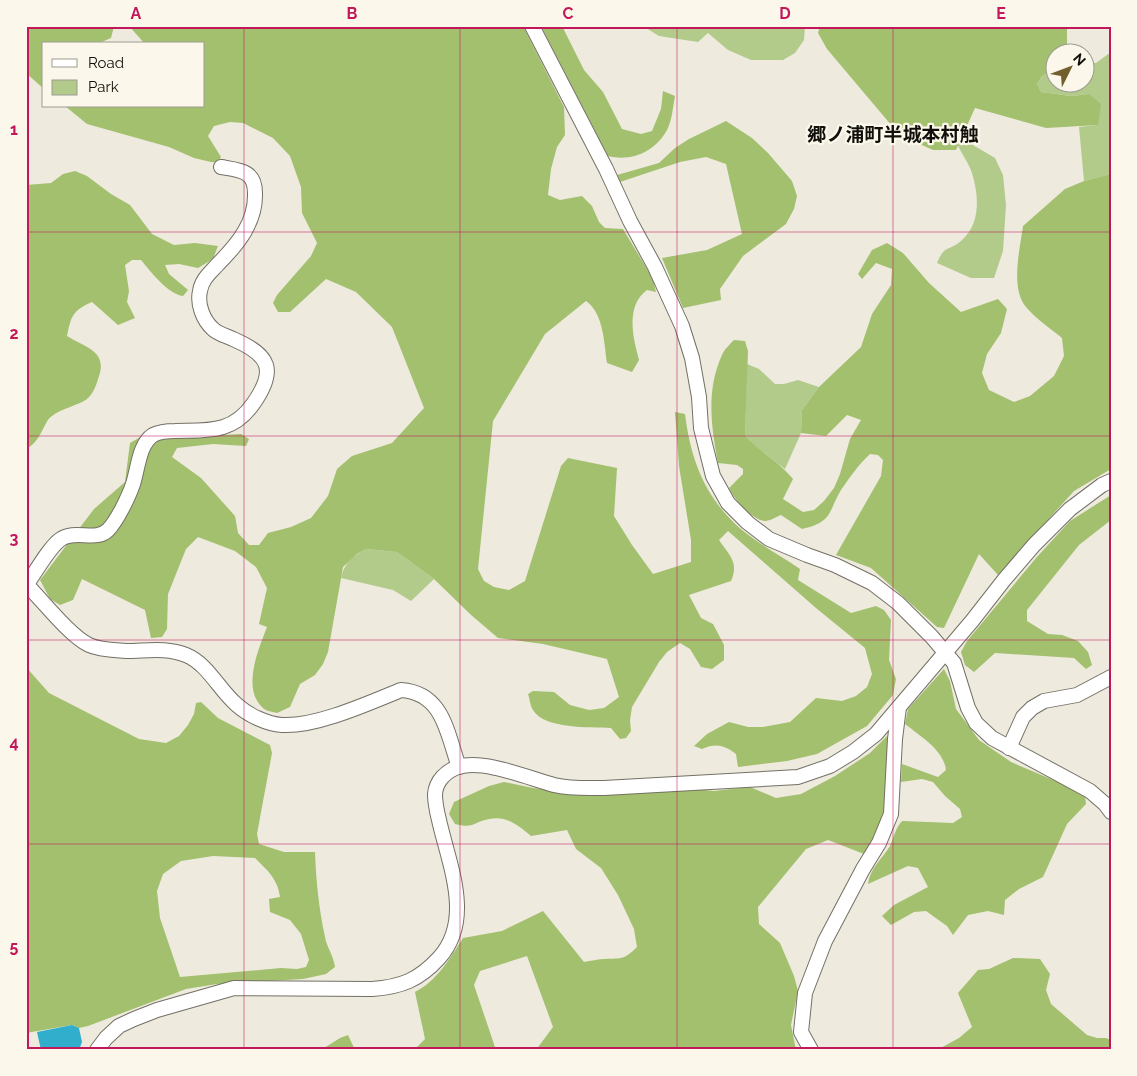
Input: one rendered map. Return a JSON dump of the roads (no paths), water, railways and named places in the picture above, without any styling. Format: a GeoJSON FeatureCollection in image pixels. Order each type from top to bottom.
{"type":"FeatureCollection","features":[{"type":"Feature","properties":{"kind":"street"},"geometry":{"type":"LineString","coordinates":[[532,26],[606,169],[682,326],[692,358],[702,428],[713,476],[728,503],[748,523],[769,539],[835,565],[872,583],[898,603],[946,652],[954,663],[968,708],[976,723],[992,738],[1090,791],[1111,812]]}},
{"type":"Feature","properties":{"kind":"street"},"geometry":{"type":"LineString","coordinates":[[221,168],[239,170],[250,175],[255,186],[256,204],[252,218],[236,246],[202,281],[199,294],[200,307],[213,330],[249,346],[259,354],[267,366],[268,376],[252,406],[232,425],[219,429],[166,432],[153,435],[144,447],[132,486],[107,531],[96,535],[74,534],[61,539],[26,584],[76,636],[88,644],[101,649],[172,650],[187,655],[198,662],[237,705],[266,722],[281,725],[301,724],[329,717],[401,690],[414,691],[425,696],[440,714],[446,726],[459,767]]}},
{"type":"Feature","properties":{"kind":"street"},"geometry":{"type":"LineString","coordinates":[[97,1050],[119,1026],[134,1018],[234,988],[372,989],[406,983],[420,976],[442,955],[451,938],[457,918],[457,898],[453,871],[441,828],[435,793],[437,784],[450,770],[468,765],[499,769],[556,785],[574,788],[604,788],[798,777],[830,766],[876,734],[1034,545],[1070,508],[1111,480]]}},
{"type":"Feature","properties":{"kind":"street"},"geometry":{"type":"LineString","coordinates":[[1009,748],[1023,717],[1032,708],[1044,702],[1077,695],[1111,676]]}},
{"type":"Feature","properties":{"kind":"street"},"geometry":{"type":"LineString","coordinates":[[811,1050],[801,1032],[805,992],[825,941],[863,869],[879,844],[891,814],[895,739],[899,706]]}},
{"type":"Feature","properties":{"kind":"water"},"geometry":{"type":"Polygon","coordinates":[[[72,1025],[79,1028],[82,1042],[79,1050],[41,1050],[37,1032],[72,1025]]]}},
{"type":"Feature","properties":{"kind":"district","name":"郷ノ浦町半城本村触"},"geometry":{"type":"Point","coordinates":[893,134]}}]}
